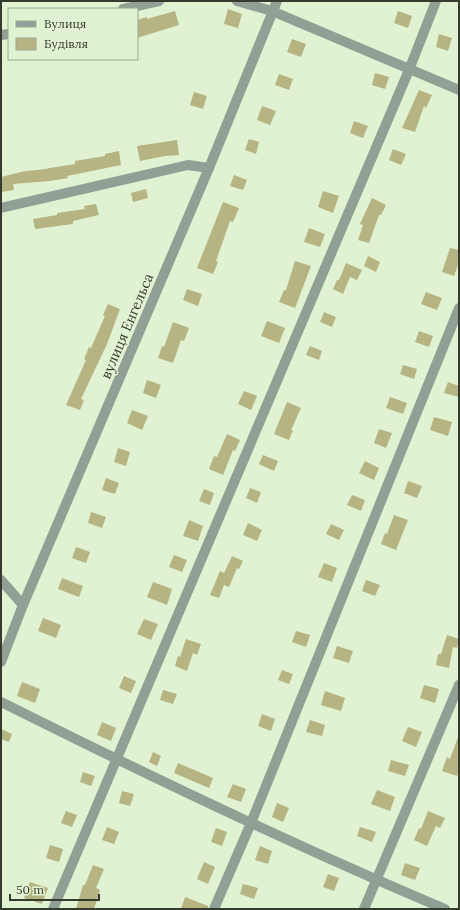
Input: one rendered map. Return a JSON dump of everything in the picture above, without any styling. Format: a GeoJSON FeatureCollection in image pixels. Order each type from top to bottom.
{"type":"FeatureCollection","features":[{"type":"Feature","properties":{"kind":"street"},"geometry":{"type":"LineString","coordinates":[[128,8],[159,1]]}},
{"type":"Feature","properties":{"kind":"street"},"geometry":{"type":"LineString","coordinates":[[237,1],[272,12],[459,90]]}},
{"type":"Feature","properties":{"kind":"street","name":"вулиця Енгельса"},"geometry":{"type":"LineString","coordinates":[[1,662],[23,605],[209,168],[277,1]]}},
{"type":"Feature","properties":{"kind":"street"},"geometry":{"type":"LineString","coordinates":[[53,909],[409,70],[436,1]]}},
{"type":"Feature","properties":{"kind":"street"},"geometry":{"type":"LineString","coordinates":[[1,208],[188,165],[209,168]]}},
{"type":"Feature","properties":{"kind":"street"},"geometry":{"type":"LineString","coordinates":[[214,909],[251,823],[459,308]]}},
{"type":"Feature","properties":{"kind":"street"},"geometry":{"type":"LineString","coordinates":[[1,580],[23,605]]}},
{"type":"Feature","properties":{"kind":"street"},"geometry":{"type":"LineString","coordinates":[[364,909],[459,685]]}},
{"type":"Feature","properties":{"kind":"street"},"geometry":{"type":"LineString","coordinates":[[1,702],[116,760],[251,823],[376,880],[445,909]]}},
{"type":"Feature","properties":{"kind":"building"},"geometry":{"type":"Polygon","coordinates":[[[228,9],[242,14],[238,28],[224,24],[228,9]]]}},
{"type":"Feature","properties":{"kind":"building"},"geometry":{"type":"Polygon","coordinates":[[[175,11],[179,25],[138,38],[138,20],[147,17],[147,19],[175,11]]]}},
{"type":"Feature","properties":{"kind":"building"},"geometry":{"type":"Polygon","coordinates":[[[398,11],[412,16],[408,28],[394,23],[398,11]]]}},
{"type":"Feature","properties":{"kind":"building"},"geometry":{"type":"Polygon","coordinates":[[[439,34],[452,38],[448,51],[436,47],[439,34]]]}},
{"type":"Feature","properties":{"kind":"building"},"geometry":{"type":"Polygon","coordinates":[[[292,39],[306,44],[301,57],[287,52],[292,39]]]}},
{"type":"Feature","properties":{"kind":"building"},"geometry":{"type":"Polygon","coordinates":[[[375,73],[389,77],[385,89],[372,85],[375,73]]]}},
{"type":"Feature","properties":{"kind":"building"},"geometry":{"type":"Polygon","coordinates":[[[279,74],[293,79],[289,90],[275,85],[279,74]]]}},
{"type":"Feature","properties":{"kind":"building"},"geometry":{"type":"Polygon","coordinates":[[[419,90],[432,95],[426,108],[424,106],[415,132],[402,128],[419,90]]]}},
{"type":"Feature","properties":{"kind":"building"},"geometry":{"type":"Polygon","coordinates":[[[194,92],[207,96],[203,109],[190,105],[194,92]]]}},
{"type":"Feature","properties":{"kind":"building"},"geometry":{"type":"Polygon","coordinates":[[[262,106],[276,111],[270,125],[257,120],[262,106]]]}},
{"type":"Feature","properties":{"kind":"building"},"geometry":{"type":"Polygon","coordinates":[[[354,121],[368,126],[363,138],[350,133],[354,121]]]}},
{"type":"Feature","properties":{"kind":"building"},"geometry":{"type":"Polygon","coordinates":[[[249,139],[259,142],[256,154],[245,150],[249,139]]]}},
{"type":"Feature","properties":{"kind":"building"},"geometry":{"type":"Polygon","coordinates":[[[177,140],[179,155],[140,161],[137,146],[177,140]]]}},
{"type":"Feature","properties":{"kind":"building"},"geometry":{"type":"Polygon","coordinates":[[[393,149],[406,154],[401,165],[389,160],[393,149]]]}},
{"type":"Feature","properties":{"kind":"building"},"geometry":{"type":"Polygon","coordinates":[[[119,151],[121,165],[67,176],[68,178],[13,184],[14,190],[1,192],[1,177],[25,171],[75,164],[75,161],[105,156],[105,154],[119,151]]]}},
{"type":"Feature","properties":{"kind":"building"},"geometry":{"type":"Polygon","coordinates":[[[234,175],[247,180],[243,190],[230,186],[234,175]]]}},
{"type":"Feature","properties":{"kind":"building"},"geometry":{"type":"Polygon","coordinates":[[[146,189],[148,198],[133,202],[131,193],[146,189]]]}},
{"type":"Feature","properties":{"kind":"building"},"geometry":{"type":"Polygon","coordinates":[[[323,191],[339,196],[333,213],[318,207],[323,191]]]}},
{"type":"Feature","properties":{"kind":"building"},"geometry":{"type":"Polygon","coordinates":[[[372,198],[386,205],[381,215],[379,215],[369,243],[358,240],[363,225],[360,224],[372,198]]]}},
{"type":"Feature","properties":{"kind":"building"},"geometry":{"type":"Polygon","coordinates":[[[223,202],[239,208],[233,222],[230,221],[213,274],[197,268],[223,202]]]}},
{"type":"Feature","properties":{"kind":"building"},"geometry":{"type":"Polygon","coordinates":[[[96,204],[99,215],[73,221],[73,224],[35,229],[33,219],[57,215],[57,213],[85,209],[84,206],[96,204]]]}},
{"type":"Feature","properties":{"kind":"building"},"geometry":{"type":"Polygon","coordinates":[[[309,228],[325,234],[320,247],[304,242],[309,228]]]}},
{"type":"Feature","properties":{"kind":"building"},"geometry":{"type":"Polygon","coordinates":[[[450,248],[459,250],[459,262],[454,276],[442,272],[450,248]]]}},
{"type":"Feature","properties":{"kind":"building"},"geometry":{"type":"Polygon","coordinates":[[[368,256],[380,262],[376,272],[364,266],[368,256]]]}},
{"type":"Feature","properties":{"kind":"building"},"geometry":{"type":"Polygon","coordinates":[[[295,261],[311,266],[295,308],[279,302],[284,290],[286,290],[295,261]]]}},
{"type":"Feature","properties":{"kind":"building"},"geometry":{"type":"Polygon","coordinates":[[[346,263],[362,270],[357,280],[350,277],[343,294],[333,289],[337,280],[339,280],[346,263]]]}},
{"type":"Feature","properties":{"kind":"building"},"geometry":{"type":"Polygon","coordinates":[[[187,289],[202,294],[198,306],[183,300],[187,289]]]}},
{"type":"Feature","properties":{"kind":"building"},"geometry":{"type":"Polygon","coordinates":[[[426,292],[442,298],[437,310],[421,304],[426,292]]]}},
{"type":"Feature","properties":{"kind":"building"},"geometry":{"type":"Polygon","coordinates":[[[108,304],[120,309],[107,344],[81,399],[84,400],[80,410],[66,405],[86,360],[84,359],[89,347],[91,348],[105,316],[103,315],[108,304]]]}},
{"type":"Feature","properties":{"kind":"building"},"geometry":{"type":"Polygon","coordinates":[[[324,312],[336,317],[332,327],[320,322],[324,312]]]}},
{"type":"Feature","properties":{"kind":"building"},"geometry":{"type":"Polygon","coordinates":[[[267,321],[285,328],[279,343],[261,336],[267,321]]]}},
{"type":"Feature","properties":{"kind":"building"},"geometry":{"type":"Polygon","coordinates":[[[173,322],[189,328],[184,341],[181,340],[173,363],[158,358],[162,346],[164,347],[173,322]]]}},
{"type":"Feature","properties":{"kind":"building"},"geometry":{"type":"Polygon","coordinates":[[[419,331],[433,336],[429,347],[415,342],[419,331]]]}},
{"type":"Feature","properties":{"kind":"building"},"geometry":{"type":"Polygon","coordinates":[[[310,346],[322,351],[319,360],[306,355],[310,346]]]}},
{"type":"Feature","properties":{"kind":"building"},"geometry":{"type":"Polygon","coordinates":[[[403,365],[417,369],[414,379],[400,374],[403,365]]]}},
{"type":"Feature","properties":{"kind":"building"},"geometry":{"type":"Polygon","coordinates":[[[147,380],[161,385],[156,398],[143,393],[147,380]]]}},
{"type":"Feature","properties":{"kind":"building"},"geometry":{"type":"Polygon","coordinates":[[[448,382],[459,386],[459,397],[444,393],[448,382]]]}},
{"type":"Feature","properties":{"kind":"building"},"geometry":{"type":"Polygon","coordinates":[[[244,391],[257,396],[251,410],[238,404],[244,391]]]}},
{"type":"Feature","properties":{"kind":"building"},"geometry":{"type":"Polygon","coordinates":[[[390,397],[407,403],[403,414],[386,408],[390,397]]]}},
{"type":"Feature","properties":{"kind":"building"},"geometry":{"type":"Polygon","coordinates":[[[287,402],[301,408],[291,430],[293,430],[289,440],[274,434],[287,402]]]}},
{"type":"Feature","properties":{"kind":"building"},"geometry":{"type":"Polygon","coordinates":[[[132,410],[148,416],[142,430],[127,423],[132,410]]]}},
{"type":"Feature","properties":{"kind":"building"},"geometry":{"type":"Polygon","coordinates":[[[434,417],[452,422],[448,436],[430,430],[434,417]]]}},
{"type":"Feature","properties":{"kind":"building"},"geometry":{"type":"Polygon","coordinates":[[[379,429],[392,433],[386,448],[374,443],[379,429]]]}},
{"type":"Feature","properties":{"kind":"building"},"geometry":{"type":"Polygon","coordinates":[[[227,434],[240,440],[235,451],[233,450],[223,475],[209,469],[214,456],[217,457],[227,434]]]}},
{"type":"Feature","properties":{"kind":"building"},"geometry":{"type":"Polygon","coordinates":[[[118,448],[130,452],[126,466],[114,462],[118,448]]]}},
{"type":"Feature","properties":{"kind":"building"},"geometry":{"type":"Polygon","coordinates":[[[263,455],[278,461],[274,471],[259,464],[263,455]]]}},
{"type":"Feature","properties":{"kind":"building"},"geometry":{"type":"Polygon","coordinates":[[[365,461],[379,468],[374,480],[359,473],[365,461]]]}},
{"type":"Feature","properties":{"kind":"building"},"geometry":{"type":"Polygon","coordinates":[[[106,478],[119,483],[115,494],[102,490],[106,478]]]}},
{"type":"Feature","properties":{"kind":"building"},"geometry":{"type":"Polygon","coordinates":[[[408,481],[422,486],[417,498],[404,493],[408,481]]]}},
{"type":"Feature","properties":{"kind":"building"},"geometry":{"type":"Polygon","coordinates":[[[250,488],[261,492],[257,503],[246,498],[250,488]]]}},
{"type":"Feature","properties":{"kind":"building"},"geometry":{"type":"Polygon","coordinates":[[[204,489],[214,493],[210,505],[199,501],[204,489]]]}},
{"type":"Feature","properties":{"kind":"building"},"geometry":{"type":"Polygon","coordinates":[[[352,495],[365,500],[361,511],[347,505],[352,495]]]}},
{"type":"Feature","properties":{"kind":"building"},"geometry":{"type":"Polygon","coordinates":[[[91,512],[106,517],[102,528],[88,523],[91,512]]]}},
{"type":"Feature","properties":{"kind":"building"},"geometry":{"type":"Polygon","coordinates":[[[394,515],[408,520],[396,550],[381,544],[385,533],[387,534],[394,515]]]}},
{"type":"Feature","properties":{"kind":"building"},"geometry":{"type":"Polygon","coordinates":[[[189,520],[203,526],[198,541],[183,536],[189,520]]]}},
{"type":"Feature","properties":{"kind":"building"},"geometry":{"type":"Polygon","coordinates":[[[248,523],[262,530],[257,541],[243,535],[248,523]]]}},
{"type":"Feature","properties":{"kind":"building"},"geometry":{"type":"Polygon","coordinates":[[[331,524],[344,530],[339,540],[326,534],[331,524]]]}},
{"type":"Feature","properties":{"kind":"building"},"geometry":{"type":"Polygon","coordinates":[[[76,547],[90,552],[86,563],[72,558],[76,547]]]}},
{"type":"Feature","properties":{"kind":"building"},"geometry":{"type":"Polygon","coordinates":[[[174,555],[187,560],[182,572],[169,567],[174,555]]]}},
{"type":"Feature","properties":{"kind":"building"},"geometry":{"type":"Polygon","coordinates":[[[232,556],[243,561],[239,569],[237,568],[229,587],[224,585],[219,598],[210,595],[220,571],[224,573],[232,556]]]}},
{"type":"Feature","properties":{"kind":"building"},"geometry":{"type":"Polygon","coordinates":[[[324,563],[337,568],[332,582],[318,577],[324,563]]]}},
{"type":"Feature","properties":{"kind":"building"},"geometry":{"type":"Polygon","coordinates":[[[62,578],[83,586],[79,597],[58,589],[62,578]]]}},
{"type":"Feature","properties":{"kind":"building"},"geometry":{"type":"Polygon","coordinates":[[[366,580],[380,585],[375,596],[362,591],[366,580]]]}},
{"type":"Feature","properties":{"kind":"building"},"geometry":{"type":"Polygon","coordinates":[[[153,582],[172,589],[167,605],[147,597],[153,582]]]}},
{"type":"Feature","properties":{"kind":"building"},"geometry":{"type":"Polygon","coordinates":[[[43,618],[61,625],[56,638],[38,631],[43,618]]]}},
{"type":"Feature","properties":{"kind":"building"},"geometry":{"type":"Polygon","coordinates":[[[144,619],[158,624],[151,640],[137,634],[144,619]]]}},
{"type":"Feature","properties":{"kind":"building"},"geometry":{"type":"Polygon","coordinates":[[[296,631],[310,635],[306,647],[292,642],[296,631]]]}},
{"type":"Feature","properties":{"kind":"building"},"geometry":{"type":"Polygon","coordinates":[[[447,635],[459,639],[457,648],[453,647],[449,668],[436,665],[438,654],[441,654],[447,635]]]}},
{"type":"Feature","properties":{"kind":"building"},"geometry":{"type":"Polygon","coordinates":[[[186,639],[201,644],[197,655],[193,653],[187,671],[175,666],[178,656],[180,657],[186,639]]]}},
{"type":"Feature","properties":{"kind":"building"},"geometry":{"type":"Polygon","coordinates":[[[337,646],[353,651],[349,663],[333,658],[337,646]]]}},
{"type":"Feature","properties":{"kind":"building"},"geometry":{"type":"Polygon","coordinates":[[[282,670],[293,674],[289,684],[278,680],[282,670]]]}},
{"type":"Feature","properties":{"kind":"building"},"geometry":{"type":"Polygon","coordinates":[[[124,676],[136,681],[131,693],[119,688],[124,676]]]}},
{"type":"Feature","properties":{"kind":"building"},"geometry":{"type":"Polygon","coordinates":[[[22,682],[40,689],[35,703],[17,696],[22,682]]]}},
{"type":"Feature","properties":{"kind":"building"},"geometry":{"type":"Polygon","coordinates":[[[424,685],[439,689],[435,703],[420,698],[424,685]]]}},
{"type":"Feature","properties":{"kind":"building"},"geometry":{"type":"Polygon","coordinates":[[[163,690],[177,694],[173,704],[160,700],[163,690]]]}},
{"type":"Feature","properties":{"kind":"building"},"geometry":{"type":"Polygon","coordinates":[[[325,691],[345,698],[341,711],[321,705],[325,691]]]}},
{"type":"Feature","properties":{"kind":"building"},"geometry":{"type":"Polygon","coordinates":[[[262,714],[275,719],[271,731],[258,726],[262,714]]]}},
{"type":"Feature","properties":{"kind":"building"},"geometry":{"type":"Polygon","coordinates":[[[310,720],[325,725],[322,736],[306,732],[310,720]]]}},
{"type":"Feature","properties":{"kind":"building"},"geometry":{"type":"Polygon","coordinates":[[[102,722],[116,728],[111,741],[97,735],[102,722]]]}},
{"type":"Feature","properties":{"kind":"building"},"geometry":{"type":"Polygon","coordinates":[[[408,727],[422,732],[416,747],[402,741],[408,727]]]}},
{"type":"Feature","properties":{"kind":"building"},"geometry":{"type":"Polygon","coordinates":[[[1,729],[12,734],[9,742],[1,739],[1,729]]]}},
{"type":"Feature","properties":{"kind":"building"},"geometry":{"type":"Polygon","coordinates":[[[458,737],[459,770],[457,776],[442,771],[447,757],[450,759],[458,737]]]}},
{"type":"Feature","properties":{"kind":"building"},"geometry":{"type":"Polygon","coordinates":[[[153,752],[161,756],[157,766],[149,762],[153,752]]]}},
{"type":"Feature","properties":{"kind":"building"},"geometry":{"type":"Polygon","coordinates":[[[391,760],[409,765],[405,776],[388,771],[391,760]]]}},
{"type":"Feature","properties":{"kind":"building"},"geometry":{"type":"Polygon","coordinates":[[[178,763],[213,778],[209,788],[174,773],[178,763]]]}},
{"type":"Feature","properties":{"kind":"building"},"geometry":{"type":"Polygon","coordinates":[[[83,772],[95,776],[91,786],[80,782],[83,772]]]}},
{"type":"Feature","properties":{"kind":"building"},"geometry":{"type":"Polygon","coordinates":[[[233,784],[246,789],[241,802],[227,797],[233,784]]]}},
{"type":"Feature","properties":{"kind":"building"},"geometry":{"type":"Polygon","coordinates":[[[377,790],[395,797],[390,811],[371,804],[377,790]]]}},
{"type":"Feature","properties":{"kind":"building"},"geometry":{"type":"Polygon","coordinates":[[[122,791],[134,794],[130,806],[119,803],[122,791]]]}},
{"type":"Feature","properties":{"kind":"building"},"geometry":{"type":"Polygon","coordinates":[[[277,803],[289,808],[283,822],[272,817],[277,803]]]}},
{"type":"Feature","properties":{"kind":"building"},"geometry":{"type":"Polygon","coordinates":[[[66,811],[77,815],[72,827],[61,823],[66,811]]]}},
{"type":"Feature","properties":{"kind":"building"},"geometry":{"type":"Polygon","coordinates":[[[428,811],[445,818],[440,828],[436,826],[427,846],[414,840],[419,828],[421,829],[428,811]]]}},
{"type":"Feature","properties":{"kind":"building"},"geometry":{"type":"Polygon","coordinates":[[[107,827],[119,832],[114,844],[102,840],[107,827]]]}},
{"type":"Feature","properties":{"kind":"building"},"geometry":{"type":"Polygon","coordinates":[[[360,827],[376,832],[372,842],[357,836],[360,827]]]}},
{"type":"Feature","properties":{"kind":"building"},"geometry":{"type":"Polygon","coordinates":[[[216,828],[227,832],[222,846],[211,842],[216,828]]]}},
{"type":"Feature","properties":{"kind":"building"},"geometry":{"type":"Polygon","coordinates":[[[50,845],[63,849],[59,862],[46,858],[50,845]]]}},
{"type":"Feature","properties":{"kind":"building"},"geometry":{"type":"Polygon","coordinates":[[[260,846],[272,851],[268,864],[255,860],[260,846]]]}},
{"type":"Feature","properties":{"kind":"building"},"geometry":{"type":"Polygon","coordinates":[[[204,862],[215,867],[208,884],[197,879],[204,862]]]}},
{"type":"Feature","properties":{"kind":"building"},"geometry":{"type":"Polygon","coordinates":[[[405,863],[420,868],[415,880],[401,875],[405,863]]]}},
{"type":"Feature","properties":{"kind":"building"},"geometry":{"type":"Polygon","coordinates":[[[93,865],[104,869],[96,888],[100,890],[94,909],[76,909],[83,885],[85,885],[93,865]]]}},
{"type":"Feature","properties":{"kind":"building"},"geometry":{"type":"Polygon","coordinates":[[[328,874],[339,878],[334,891],[323,887],[328,874]]]}},
{"type":"Feature","properties":{"kind":"building"},"geometry":{"type":"Polygon","coordinates":[[[30,882],[48,888],[42,904],[24,898],[30,882]]]}},
{"type":"Feature","properties":{"kind":"building"},"geometry":{"type":"Polygon","coordinates":[[[243,884],[258,888],[254,899],[240,894],[243,884]]]}},
{"type":"Feature","properties":{"kind":"building"},"geometry":{"type":"Polygon","coordinates":[[[185,897],[208,906],[208,909],[181,909],[185,897]]]}}]}
